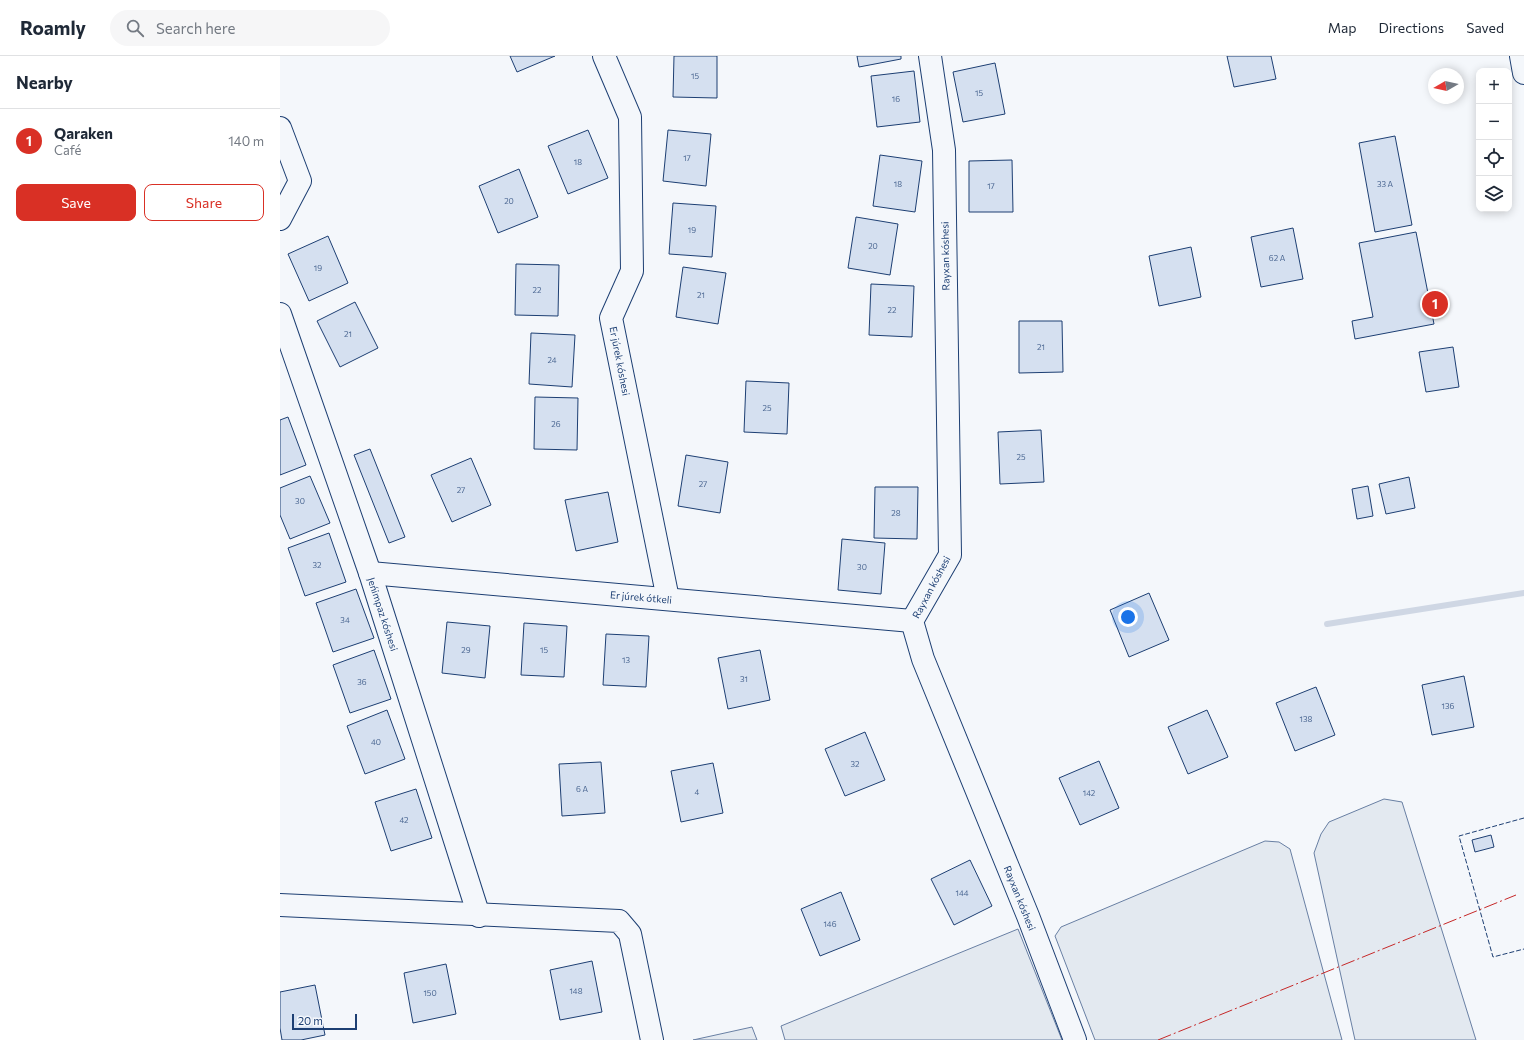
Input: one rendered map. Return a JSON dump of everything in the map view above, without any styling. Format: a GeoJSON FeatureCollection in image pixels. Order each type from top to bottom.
{"type":"FeatureCollection","features":[{"type":"Feature","properties":{"kind":"street","name":"Er júrek kóshesi"},"geometry":{"type":"LineString","coordinates":[[604,56],[630,117],[632,271],[611,318],[668,599]]}},
{"type":"Feature","properties":{"kind":"street","name":"Rayxan kóshesi"},"geometry":{"type":"LineString","coordinates":[[930,56],[944,150],[950,556],[912,621],[923,659],[1025,909],[1075,1040]]}},
{"type":"Feature","properties":{"kind":"street"},"geometry":{"type":"LineString","coordinates":[[1521,56],[1524,73]]}},
{"type":"Feature","properties":{"kind":"street"},"geometry":{"type":"LineString","coordinates":[[280,128],[300,181],[280,219]]}},
{"type":"Feature","properties":{"kind":"street","name":"Jeńimpaz kóshesi"},"geometry":{"type":"LineString","coordinates":[[280,314],[370,573],[479,916]]}},
{"type":"Feature","properties":{"kind":"street","name":"Er júrek ótkeli"},"geometry":{"type":"LineString","coordinates":[[370,573],[912,621]]}},
{"type":"Feature","properties":{"kind":"street"},"geometry":{"type":"LineString","coordinates":[[280,905],[479,916],[619,921],[630,934],[652,1040]]}},
{"type":"Feature","properties":{"kind":"shaded area"},"geometry":{"type":"Polygon","coordinates":[[[1384,799],[1402,802],[1476,1040],[1355,1040],[1314,853],[1321,834],[1329,822],[1384,799]]]}},
{"type":"Feature","properties":{"kind":"shaded area"},"geometry":{"type":"Polygon","coordinates":[[[1265,841],[1279,842],[1290,849],[1342,1040],[1095,1040],[1055,936],[1061,927],[1265,841]]]}},
{"type":"Feature","properties":{"kind":"shaded area"},"geometry":{"type":"Polygon","coordinates":[[[1018,929],[1062,1040],[785,1040],[781,1026],[1018,929]]]}},
{"type":"Feature","properties":{"kind":"shaded area"},"geometry":{"type":"Polygon","coordinates":[[[752,1027],[757,1040],[693,1040],[752,1027]]]}},
{"type":"Feature","properties":{"kind":"building"},"geometry":{"type":"Polygon","coordinates":[[[510,56],[555,56],[517,72],[510,56]]]}},
{"type":"Feature","properties":{"kind":"building"},"geometry":{"type":"Polygon","coordinates":[[[674,56],[717,56],[717,98],[673,97],[674,56]]]}},
{"type":"Feature","properties":{"kind":"building"},"geometry":{"type":"Polygon","coordinates":[[[857,56],[901,56],[901,59],[859,67],[857,56]]]}},
{"type":"Feature","properties":{"kind":"building"},"geometry":{"type":"Polygon","coordinates":[[[1227,56],[1271,56],[1276,79],[1234,87],[1227,56]]]}},
{"type":"Feature","properties":{"kind":"building"},"geometry":{"type":"Polygon","coordinates":[[[995,63],[1005,114],[963,122],[953,72],[995,63]]]}},
{"type":"Feature","properties":{"kind":"building"},"geometry":{"type":"Polygon","coordinates":[[[914,71],[920,122],[877,127],[871,76],[914,71]]]}},
{"type":"Feature","properties":{"kind":"building"},"geometry":{"type":"Polygon","coordinates":[[[588,130],[608,178],[568,194],[548,146],[588,130]]]}},
{"type":"Feature","properties":{"kind":"building"},"geometry":{"type":"Polygon","coordinates":[[[668,130],[711,134],[706,186],[663,181],[668,130]]]}},
{"type":"Feature","properties":{"kind":"building"},"geometry":{"type":"Polygon","coordinates":[[[1395,136],[1412,225],[1375,232],[1359,143],[1395,136]]]}},
{"type":"Feature","properties":{"kind":"building"},"geometry":{"type":"Polygon","coordinates":[[[880,155],[922,161],[915,212],[873,206],[880,155]]]}},
{"type":"Feature","properties":{"kind":"building"},"geometry":{"type":"Polygon","coordinates":[[[1012,160],[1013,212],[969,212],[969,161],[1012,160]]]}},
{"type":"Feature","properties":{"kind":"building"},"geometry":{"type":"Polygon","coordinates":[[[519,169],[538,217],[498,233],[479,186],[519,169]]]}},
{"type":"Feature","properties":{"kind":"building"},"geometry":{"type":"Polygon","coordinates":[[[673,203],[716,206],[712,257],[669,254],[673,203]]]}},
{"type":"Feature","properties":{"kind":"building"},"geometry":{"type":"Polygon","coordinates":[[[856,217],[898,224],[890,275],[848,268],[856,217]]]}},
{"type":"Feature","properties":{"kind":"building"},"geometry":{"type":"Polygon","coordinates":[[[1293,228],[1303,279],[1261,287],[1251,237],[1293,228]]]}},
{"type":"Feature","properties":{"kind":"building"},"geometry":{"type":"Polygon","coordinates":[[[1416,232],[1434,324],[1355,339],[1352,321],[1373,317],[1359,243],[1416,232]]]}},
{"type":"Feature","properties":{"kind":"building"},"geometry":{"type":"Polygon","coordinates":[[[328,236],[348,283],[309,301],[288,254],[328,236]]]}},
{"type":"Feature","properties":{"kind":"building"},"geometry":{"type":"Polygon","coordinates":[[[1191,247],[1201,297],[1159,306],[1149,256],[1191,247]]]}},
{"type":"Feature","properties":{"kind":"building"},"geometry":{"type":"Polygon","coordinates":[[[516,264],[559,265],[558,316],[515,315],[516,264]]]}},
{"type":"Feature","properties":{"kind":"building"},"geometry":{"type":"Polygon","coordinates":[[[683,267],[726,273],[718,324],[676,317],[683,267]]]}},
{"type":"Feature","properties":{"kind":"building"},"geometry":{"type":"Polygon","coordinates":[[[871,284],[914,286],[912,337],[869,335],[871,284]]]}},
{"type":"Feature","properties":{"kind":"building"},"geometry":{"type":"Polygon","coordinates":[[[355,302],[378,348],[340,367],[317,321],[355,302]]]}},
{"type":"Feature","properties":{"kind":"building"},"geometry":{"type":"Polygon","coordinates":[[[1019,321],[1062,321],[1063,372],[1019,373],[1019,321]]]}},
{"type":"Feature","properties":{"kind":"building"},"geometry":{"type":"Polygon","coordinates":[[[531,333],[575,335],[572,387],[529,384],[531,333]]]}},
{"type":"Feature","properties":{"kind":"building"},"geometry":{"type":"Polygon","coordinates":[[[1453,347],[1459,387],[1426,392],[1419,352],[1453,347]]]}},
{"type":"Feature","properties":{"kind":"building"},"geometry":{"type":"Polygon","coordinates":[[[746,381],[789,383],[787,434],[744,432],[746,381]]]}},
{"type":"Feature","properties":{"kind":"building"},"geometry":{"type":"Polygon","coordinates":[[[535,397],[578,398],[577,450],[534,449],[535,397]]]}},
{"type":"Feature","properties":{"kind":"building"},"geometry":{"type":"Polygon","coordinates":[[[288,417],[306,465],[280,475],[280,420],[288,417]]]}},
{"type":"Feature","properties":{"kind":"building"},"geometry":{"type":"Polygon","coordinates":[[[1041,430],[1044,482],[1000,484],[998,432],[1041,430]]]}},
{"type":"Feature","properties":{"kind":"building"},"geometry":{"type":"Polygon","coordinates":[[[370,449],[405,537],[389,543],[354,455],[370,449]]]}},
{"type":"Feature","properties":{"kind":"building"},"geometry":{"type":"Polygon","coordinates":[[[686,455],[728,462],[720,513],[678,506],[686,455]]]}},
{"type":"Feature","properties":{"kind":"building"},"geometry":{"type":"Polygon","coordinates":[[[471,458],[491,505],[452,522],[431,475],[471,458]]]}},
{"type":"Feature","properties":{"kind":"building"},"geometry":{"type":"Polygon","coordinates":[[[310,476],[330,523],[290,539],[280,515],[280,488],[310,476]]]}},
{"type":"Feature","properties":{"kind":"building"},"geometry":{"type":"Polygon","coordinates":[[[1409,477],[1415,508],[1386,514],[1379,484],[1409,477]]]}},
{"type":"Feature","properties":{"kind":"building"},"geometry":{"type":"Polygon","coordinates":[[[1368,486],[1373,516],[1357,519],[1352,489],[1368,486]]]}},
{"type":"Feature","properties":{"kind":"building"},"geometry":{"type":"Polygon","coordinates":[[[875,487],[918,487],[917,539],[874,538],[875,487]]]}},
{"type":"Feature","properties":{"kind":"building"},"geometry":{"type":"Polygon","coordinates":[[[608,492],[618,542],[576,551],[565,500],[608,492]]]}},
{"type":"Feature","properties":{"kind":"building"},"geometry":{"type":"Polygon","coordinates":[[[329,533],[346,582],[305,596],[288,548],[329,533]]]}},
{"type":"Feature","properties":{"kind":"building"},"geometry":{"type":"Polygon","coordinates":[[[842,539],[885,543],[881,594],[838,590],[842,539]]]}},
{"type":"Feature","properties":{"kind":"building"},"geometry":{"type":"Polygon","coordinates":[[[356,589],[374,638],[333,652],[316,603],[356,589]]]}},
{"type":"Feature","properties":{"kind":"building"},"geometry":{"type":"Polygon","coordinates":[[[1149,593],[1169,640],[1129,657],[1110,610],[1149,593]]]}},
{"type":"Feature","properties":{"kind":"building"},"geometry":{"type":"Polygon","coordinates":[[[447,622],[490,626],[485,678],[442,673],[447,622]]]}},
{"type":"Feature","properties":{"kind":"building"},"geometry":{"type":"Polygon","coordinates":[[[524,623],[567,626],[564,677],[521,675],[524,623]]]}},
{"type":"Feature","properties":{"kind":"building"},"geometry":{"type":"Polygon","coordinates":[[[606,634],[649,636],[646,687],[603,685],[606,634]]]}},
{"type":"Feature","properties":{"kind":"building"},"geometry":{"type":"Polygon","coordinates":[[[374,650],[391,699],[350,713],[333,665],[374,650]]]}},
{"type":"Feature","properties":{"kind":"building"},"geometry":{"type":"Polygon","coordinates":[[[760,650],[770,700],[728,709],[718,658],[760,650]]]}},
{"type":"Feature","properties":{"kind":"building"},"geometry":{"type":"Polygon","coordinates":[[[1464,676],[1474,727],[1432,735],[1422,685],[1464,676]]]}},
{"type":"Feature","properties":{"kind":"building"},"geometry":{"type":"Polygon","coordinates":[[[1316,687],[1335,735],[1295,751],[1276,703],[1316,687]]]}},
{"type":"Feature","properties":{"kind":"building"},"geometry":{"type":"Polygon","coordinates":[[[387,710],[405,759],[365,774],[347,726],[387,710]]]}},
{"type":"Feature","properties":{"kind":"building"},"geometry":{"type":"Polygon","coordinates":[[[1207,710],[1228,757],[1188,774],[1168,727],[1207,710]]]}},
{"type":"Feature","properties":{"kind":"building"},"geometry":{"type":"Polygon","coordinates":[[[865,732],[885,780],[845,796],[825,749],[865,732]]]}},
{"type":"Feature","properties":{"kind":"building"},"geometry":{"type":"Polygon","coordinates":[[[1099,761],[1119,808],[1080,825],[1059,778],[1099,761]]]}},
{"type":"Feature","properties":{"kind":"building"},"geometry":{"type":"Polygon","coordinates":[[[601,762],[605,813],[562,816],[559,764],[601,762]]]}},
{"type":"Feature","properties":{"kind":"building"},"geometry":{"type":"Polygon","coordinates":[[[713,763],[723,813],[681,822],[671,771],[713,763]]]}},
{"type":"Feature","properties":{"kind":"building"},"geometry":{"type":"Polygon","coordinates":[[[416,789],[432,838],[391,851],[375,802],[416,789]]]}},
{"type":"Feature","properties":{"kind":"building"},"geometry":{"type":"Polygon","coordinates":[[[1491,835],[1494,847],[1475,852],[1472,840],[1491,835]]]}},
{"type":"Feature","properties":{"kind":"building"},"geometry":{"type":"Polygon","coordinates":[[[970,860],[992,906],[954,925],[931,879],[970,860]]]}},
{"type":"Feature","properties":{"kind":"building"},"geometry":{"type":"Polygon","coordinates":[[[841,892],[860,940],[820,956],[801,909],[841,892]]]}},
{"type":"Feature","properties":{"kind":"building"},"geometry":{"type":"Polygon","coordinates":[[[592,961],[602,1012],[560,1020],[550,970],[592,961]]]}},
{"type":"Feature","properties":{"kind":"building"},"geometry":{"type":"Polygon","coordinates":[[[446,964],[456,1014],[413,1023],[404,973],[446,964]]]}},
{"type":"Feature","properties":{"kind":"building"},"geometry":{"type":"Polygon","coordinates":[[[315,985],[325,1035],[301,1040],[282,1040],[280,1028],[280,992],[315,985]]]}},
{"type":"Feature","properties":{"kind":"waterway"},"geometry":{"type":"LineString","coordinates":[[1327,624],[1524,593]]}},
{"type":"Feature","properties":{"kind":"fence"},"geometry":{"type":"LineString","coordinates":[[1524,818],[1459,836],[1493,957],[1524,949]]}},
{"type":"Feature","properties":{"kind":"power"},"geometry":{"type":"LineString","coordinates":[[1158,1040],[1516,895]]}},
{"type":"Feature","properties":{"kind":"place","name":"Qaraken"},"geometry":{"type":"Point","coordinates":[1435,304]}}]}
